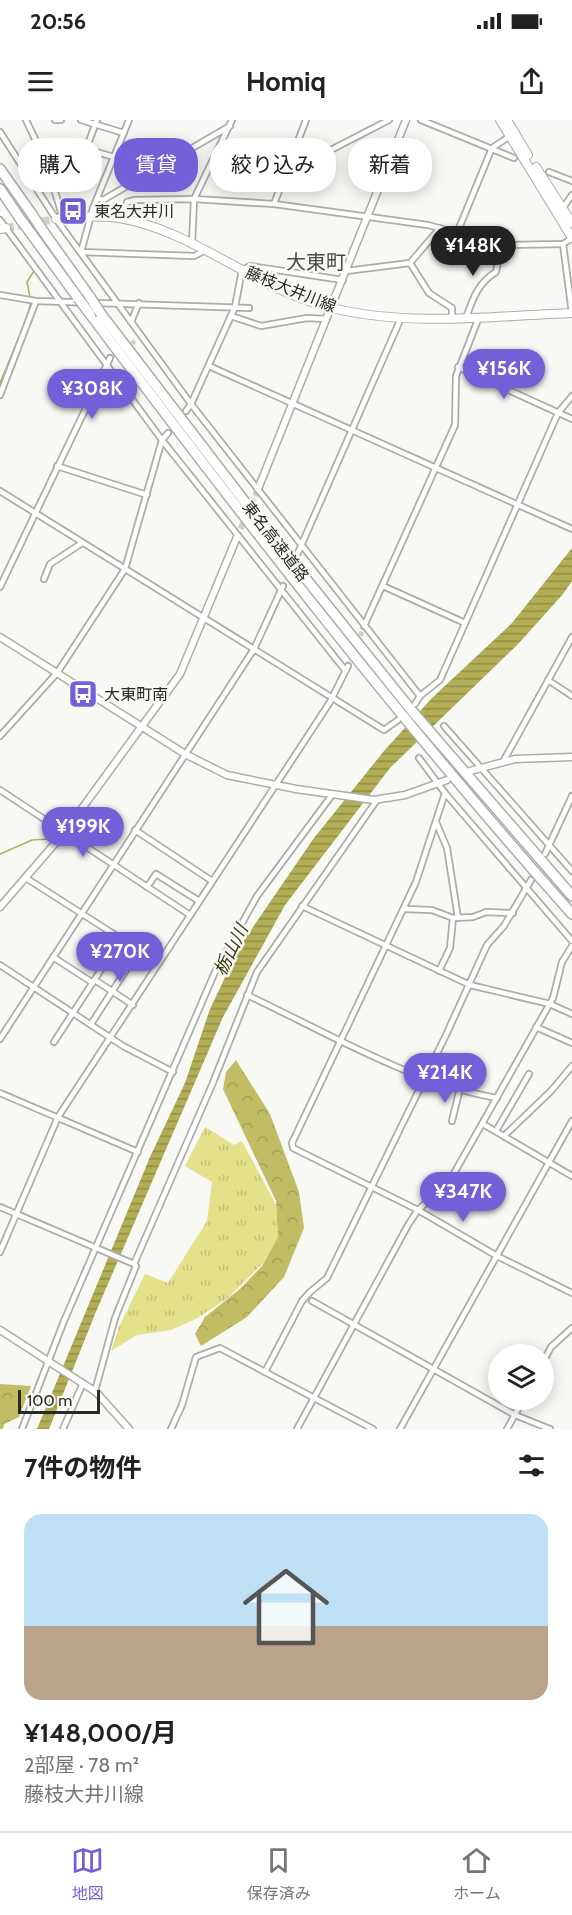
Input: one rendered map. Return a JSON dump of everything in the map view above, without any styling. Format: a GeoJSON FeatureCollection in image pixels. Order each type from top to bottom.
{"type":"FeatureCollection","features":[{"type":"Feature","properties":{"kind":"highway","name":"東名高速道路"},"geometry":{"type":"LineString","coordinates":[[0,169],[101,314],[258,519],[413,708],[428,738],[572,914]]}},
{"type":"Feature","properties":{"kind":"highway","name":"東名高速道路"},"geometry":{"type":"LineString","coordinates":[[0,189],[90,314],[401,719],[428,738],[572,896]]}},
{"type":"Feature","properties":{"kind":"main road"},"geometry":{"type":"LineString","coordinates":[[500,120],[572,238]]}},
{"type":"Feature","properties":{"kind":"main road"},"geometry":{"type":"LineString","coordinates":[[507,120],[572,223]]}},
{"type":"Feature","properties":{"kind":"main road","name":"藤枝大井川線"},"geometry":{"type":"LineString","coordinates":[[60,219],[92,215],[121,218],[140,223],[332,308],[402,318],[572,314]]}},
{"type":"Feature","properties":{"kind":"street"},"geometry":{"type":"LineString","coordinates":[[26,120],[45,160],[60,219]]}},
{"type":"Feature","properties":{"kind":"street"},"geometry":{"type":"LineString","coordinates":[[55,120],[61,120]]}},
{"type":"Feature","properties":{"kind":"street"},"geometry":{"type":"LineString","coordinates":[[81,120],[96,122],[124,133]]}},
{"type":"Feature","properties":{"kind":"street"},"geometry":{"type":"LineString","coordinates":[[122,138],[129,120]]}},
{"type":"Feature","properties":{"kind":"street"},"geometry":{"type":"LineString","coordinates":[[298,138],[306,120]]}},
{"type":"Feature","properties":{"kind":"street"},"geometry":{"type":"LineString","coordinates":[[336,147],[389,120]]}},
{"type":"Feature","properties":{"kind":"street"},"geometry":{"type":"LineString","coordinates":[[258,489],[406,120]]}},
{"type":"Feature","properties":{"kind":"street"},"geometry":{"type":"LineString","coordinates":[[421,120],[514,158]]}},
{"type":"Feature","properties":{"kind":"street"},"geometry":{"type":"LineString","coordinates":[[81,252],[97,198],[114,158],[86,149],[96,122]]}},
{"type":"Feature","properties":{"kind":"street"},"geometry":{"type":"LineString","coordinates":[[97,198],[103,200],[231,123]]}},
{"type":"Feature","properties":{"kind":"street"},"geometry":{"type":"LineString","coordinates":[[192,245],[194,199],[231,123]]}},
{"type":"Feature","properties":{"kind":"street"},"geometry":{"type":"LineString","coordinates":[[0,132],[116,303],[191,404],[420,696]]}},
{"type":"Feature","properties":{"kind":"street"},"geometry":{"type":"LineString","coordinates":[[457,233],[492,148],[510,136]]}},
{"type":"Feature","properties":{"kind":"street"},"geometry":{"type":"LineString","coordinates":[[549,172],[572,181]]}},
{"type":"Feature","properties":{"kind":"street"},"geometry":{"type":"LineString","coordinates":[[274,204],[278,192]]}},
{"type":"Feature","properties":{"kind":"street"},"geometry":{"type":"LineString","coordinates":[[562,209],[572,195]]}},
{"type":"Feature","properties":{"kind":"street"},"geometry":{"type":"LineString","coordinates":[[121,218],[127,202],[194,199],[274,204],[367,217],[440,228],[501,245],[563,244],[572,238]]}},
{"type":"Feature","properties":{"kind":"street"},"geometry":{"type":"LineString","coordinates":[[0,220],[3,228],[61,300],[162,440],[280,591],[346,668],[331,699],[58,1117],[0,1252]]}},
{"type":"Feature","properties":{"kind":"street"},"geometry":{"type":"LineString","coordinates":[[346,271],[410,263],[440,228]]}},
{"type":"Feature","properties":{"kind":"street"},"geometry":{"type":"LineString","coordinates":[[563,244],[572,314]]}},
{"type":"Feature","properties":{"kind":"street"},"geometry":{"type":"LineString","coordinates":[[466,318],[475,293],[486,279],[496,272],[501,245]]}},
{"type":"Feature","properties":{"kind":"street"},"geometry":{"type":"LineString","coordinates":[[81,252],[194,256],[204,251]]}},
{"type":"Feature","properties":{"kind":"street"},"geometry":{"type":"LineString","coordinates":[[410,263],[429,293],[452,308],[452,318]]}},
{"type":"Feature","properties":{"kind":"street"},"geometry":{"type":"LineString","coordinates":[[186,411],[235,307],[242,270],[249,266],[343,280]]}},
{"type":"Feature","properties":{"kind":"street"},"geometry":{"type":"LineString","coordinates":[[0,295],[36,300],[249,308]]}},
{"type":"Feature","properties":{"kind":"street"},"geometry":{"type":"LineString","coordinates":[[0,394],[36,300]]}},
{"type":"Feature","properties":{"kind":"street"},"geometry":{"type":"LineString","coordinates":[[131,322],[139,303]]}},
{"type":"Feature","properties":{"kind":"street"},"geometry":{"type":"LineString","coordinates":[[231,316],[261,326],[307,318],[327,319]]}},
{"type":"Feature","properties":{"kind":"street"},"geometry":{"type":"LineString","coordinates":[[364,627],[455,426],[458,367],[478,317]]}},
{"type":"Feature","properties":{"kind":"street"},"geometry":{"type":"LineString","coordinates":[[297,555],[402,318]]}},
{"type":"Feature","properties":{"kind":"street"},"geometry":{"type":"LineString","coordinates":[[135,341],[141,336]]}},
{"type":"Feature","properties":{"kind":"street"},"geometry":{"type":"LineString","coordinates":[[0,587],[110,358]]}},
{"type":"Feature","properties":{"kind":"street"},"geometry":{"type":"LineString","coordinates":[[209,366],[291,405],[519,504],[572,530]]}},
{"type":"Feature","properties":{"kind":"street"},"geometry":{"type":"LineString","coordinates":[[458,367],[572,419]]}},
{"type":"Feature","properties":{"kind":"street"},"geometry":{"type":"LineString","coordinates":[[413,708],[420,696],[440,680],[558,413],[572,396]]}},
{"type":"Feature","properties":{"kind":"street"},"geometry":{"type":"LineString","coordinates":[[0,736],[57,673],[125,569],[162,440],[168,433]]}},
{"type":"Feature","properties":{"kind":"street"},"geometry":{"type":"LineString","coordinates":[[57,466],[147,495]]}},
{"type":"Feature","properties":{"kind":"street"},"geometry":{"type":"LineString","coordinates":[[0,491],[384,730],[401,719]]}},
{"type":"Feature","properties":{"kind":"street"},"geometry":{"type":"LineString","coordinates":[[0,907],[64,832],[180,674],[237,537]]}},
{"type":"Feature","properties":{"kind":"street"},"geometry":{"type":"LineString","coordinates":[[45,579],[50,564],[82,543]]}},
{"type":"Feature","properties":{"kind":"street"},"geometry":{"type":"LineString","coordinates":[[0,1039],[254,649],[283,586]]}},
{"type":"Feature","properties":{"kind":"street"},"geometry":{"type":"LineString","coordinates":[[383,586],[465,623]]}},
{"type":"Feature","properties":{"kind":"street"},"geometry":{"type":"LineString","coordinates":[[0,637],[142,728],[221,773],[275,785],[376,800],[405,795],[447,780]]}},
{"type":"Feature","properties":{"kind":"street"},"geometry":{"type":"LineString","coordinates":[[504,760],[572,637]]}},
{"type":"Feature","properties":{"kind":"street"},"geometry":{"type":"LineString","coordinates":[[548,680],[572,696]]}},
{"type":"Feature","properties":{"kind":"street"},"geometry":{"type":"LineString","coordinates":[[444,726],[572,871]]}},
{"type":"Feature","properties":{"kind":"street"},"geometry":{"type":"LineString","coordinates":[[470,771],[504,760],[572,757]]}},
{"type":"Feature","properties":{"kind":"street"},"geometry":{"type":"LineString","coordinates":[[419,758],[572,941]]}},
{"type":"Feature","properties":{"kind":"street"},"geometry":{"type":"LineString","coordinates":[[0,790],[190,915]]}},
{"type":"Feature","properties":{"kind":"street"},"geometry":{"type":"LineString","coordinates":[[446,793],[416,882],[292,1143],[293,1148],[418,1210],[497,1256],[572,1293]]}},
{"type":"Feature","properties":{"kind":"street"},"geometry":{"type":"LineString","coordinates":[[22,1429],[48,1361],[174,1072],[203,997],[236,931],[279,865],[309,830],[334,795]]}},
{"type":"Feature","properties":{"kind":"street"},"geometry":{"type":"LineString","coordinates":[[545,854],[572,796]]}},
{"type":"Feature","properties":{"kind":"street"},"geometry":{"type":"LineString","coordinates":[[95,1391],[115,1318],[136,1266],[134,1264],[212,1085],[257,972],[376,800]]}},
{"type":"Feature","properties":{"kind":"street"},"geometry":{"type":"LineString","coordinates":[[436,822],[447,848],[455,918],[450,948],[439,971]]}},
{"type":"Feature","properties":{"kind":"street"},"geometry":{"type":"LineString","coordinates":[[135,830],[212,881]]}},
{"type":"Feature","properties":{"kind":"street"},"geometry":{"type":"LineString","coordinates":[[147,887],[156,874],[199,901]]}},
{"type":"Feature","properties":{"kind":"street"},"geometry":{"type":"LineString","coordinates":[[26,878],[159,963]]}},
{"type":"Feature","properties":{"kind":"street"},"geometry":{"type":"LineString","coordinates":[[265,1372],[302,1301],[327,1278],[470,985],[487,945],[513,913],[531,880]]}},
{"type":"Feature","properties":{"kind":"street"},"geometry":{"type":"LineString","coordinates":[[302,906],[470,985],[550,1004],[572,1014]]}},
{"type":"Feature","properties":{"kind":"street"},"geometry":{"type":"LineString","coordinates":[[404,909],[432,910],[455,918],[473,917],[486,912],[513,913]]}},
{"type":"Feature","properties":{"kind":"street"},"geometry":{"type":"LineString","coordinates":[[54,1042],[121,939]]}},
{"type":"Feature","properties":{"kind":"street"},"geometry":{"type":"LineString","coordinates":[[297,1429],[352,1324],[418,1210],[448,1184],[483,1124],[550,1004],[562,962],[572,946]]}},
{"type":"Feature","properties":{"kind":"street"},"geometry":{"type":"LineString","coordinates":[[91,1024],[139,950]]}},
{"type":"Feature","properties":{"kind":"street"},"geometry":{"type":"LineString","coordinates":[[53,957],[132,1005]]}},
{"type":"Feature","properties":{"kind":"street"},"geometry":{"type":"LineString","coordinates":[[0,965],[123,1046],[174,1072]]}},
{"type":"Feature","properties":{"kind":"street"},"geometry":{"type":"LineString","coordinates":[[247,995],[423,1079],[459,1092],[497,1098]]}},
{"type":"Feature","properties":{"kind":"street"},"geometry":{"type":"LineString","coordinates":[[536,1027],[572,1044]]}},
{"type":"Feature","properties":{"kind":"street"},"geometry":{"type":"LineString","coordinates":[[504,1136],[551,1091],[572,1066]]}},
{"type":"Feature","properties":{"kind":"street"},"geometry":{"type":"LineString","coordinates":[[496,1131],[529,1074]]}},
{"type":"Feature","properties":{"kind":"street"},"geometry":{"type":"LineString","coordinates":[[452,1121],[459,1092]]}},
{"type":"Feature","properties":{"kind":"street"},"geometry":{"type":"LineString","coordinates":[[0,1093],[138,1152]]}},
{"type":"Feature","properties":{"kind":"street"},"geometry":{"type":"LineString","coordinates":[[400,1429],[572,1120]]}},
{"type":"Feature","properties":{"kind":"street"},"geometry":{"type":"LineString","coordinates":[[483,1124],[572,1176]]}},
{"type":"Feature","properties":{"kind":"street"},"geometry":{"type":"LineString","coordinates":[[0,1207],[134,1264]]}},
{"type":"Feature","properties":{"kind":"street"},"geometry":{"type":"LineString","coordinates":[[312,1301],[515,1415],[550,1429]]}},
{"type":"Feature","properties":{"kind":"street"},"geometry":{"type":"LineString","coordinates":[[554,1344],[572,1328]]}},
{"type":"Feature","properties":{"kind":"street"},"geometry":{"type":"LineString","coordinates":[[0,1330],[95,1391],[129,1429]]}},
{"type":"Feature","properties":{"kind":"street"},"geometry":{"type":"LineString","coordinates":[[171,1429],[182,1405],[196,1357],[220,1348],[373,1429]]}},
{"type":"Feature","properties":{"kind":"street"},"geometry":{"type":"LineString","coordinates":[[63,1429],[83,1383]]}},
{"type":"Feature","properties":{"kind":"street"},"geometry":{"type":"LineString","coordinates":[[507,1429],[518,1410]]}},
{"type":"Feature","properties":{"kind":"green space"},"geometry":{"type":"Polygon","coordinates":[[[236,1060],[270,1114],[299,1192],[304,1228],[284,1277],[247,1317],[201,1346],[195,1334],[205,1317],[240,1289],[262,1266],[278,1237],[276,1201],[223,1089],[226,1072],[236,1060]]]}},
{"type":"Feature","properties":{"kind":"green space"},"geometry":{"type":"Polygon","coordinates":[[[205,1127],[234,1145],[242,1141],[276,1205],[278,1237],[264,1262],[228,1298],[196,1319],[171,1330],[137,1335],[111,1351],[119,1327],[145,1274],[168,1283],[207,1221],[212,1182],[185,1166],[205,1127]]]}},
{"type":"Feature","properties":{"kind":"green space"},"geometry":{"type":"Polygon","coordinates":[[[0,1384],[31,1386],[19,1417],[4,1424],[3,1429],[0,1429],[0,1384]]]}},
{"type":"Feature","properties":{"kind":"shaded area"},"geometry":{"type":"Polygon","coordinates":[[[572,548],[572,581],[563,594],[519,643],[390,768],[285,905],[223,1017],[95,1314],[49,1429],[37,1429],[150,1157],[185,1083],[210,1009],[240,946],[314,838],[384,751],[432,698],[512,623],[572,548]]]}},
{"type":"Feature","properties":{"kind":"waterway"},"geometry":{"type":"LineString","coordinates":[[0,383],[25,323],[31,302],[27,282],[34,271]]}},
{"type":"Feature","properties":{"kind":"waterway"},"geometry":{"type":"LineString","coordinates":[[0,854],[32,840],[49,839]]}},
{"type":"Feature","properties":{"kind":"tunnel"},"geometry":{"type":"LineString","coordinates":[[6,228],[56,219]]}},
{"type":"Feature","properties":{"kind":"tunnel"},"geometry":{"type":"LineString","coordinates":[[110,358],[135,341]]}},
{"type":"Feature","properties":{"kind":"tunnel"},"geometry":{"type":"LineString","coordinates":[[237,537],[258,489]]}},
{"type":"Feature","properties":{"kind":"tunnel"},"geometry":{"type":"LineString","coordinates":[[348,666],[363,629]]}},
{"type":"Feature","properties":{"kind":"place","name":"東名大井川"},"geometry":{"type":"Point","coordinates":[73,211]}},
{"type":"Feature","properties":{"kind":"place","name":"大東町南"},"geometry":{"type":"Point","coordinates":[83,694]}},
{"type":"Feature","properties":{"kind":"district","name":"大東町"},"geometry":{"type":"Point","coordinates":[316,262]}},
{"type":"Feature","properties":{"kind":"water label","name":"栃山川"},"geometry":{"type":"Point","coordinates":[231,950]}}]}
